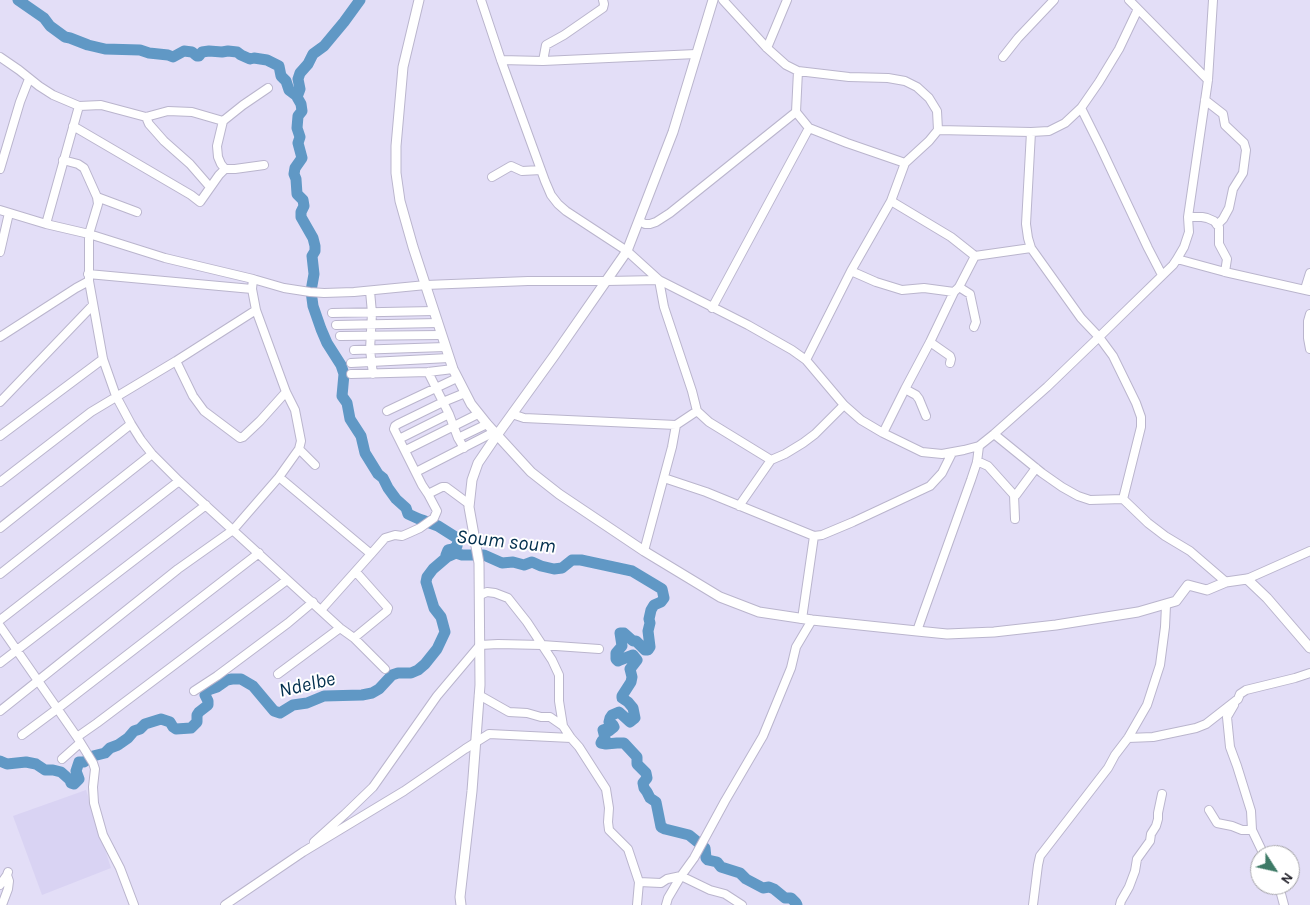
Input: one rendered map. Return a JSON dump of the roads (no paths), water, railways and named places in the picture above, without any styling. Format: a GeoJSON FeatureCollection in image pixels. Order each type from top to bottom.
{"type":"FeatureCollection","features":[{"type":"Feature","properties":{"kind":"main road"},"geometry":{"type":"LineString","coordinates":[[419,0],[403,67],[396,146],[396,173],[400,201],[413,247],[457,378],[478,414],[531,472],[552,489],[644,551],[720,597],[759,612],[807,620],[918,632],[947,634],[994,632],[1056,625],[1138,612],[1176,601],[1188,585],[1207,590],[1226,582],[1247,579],[1310,648]]}},
{"type":"Feature","properties":{"kind":"main road"},"geometry":{"type":"LineString","coordinates":[[460,901],[472,792],[479,695],[479,563],[470,504],[472,480],[478,463],[495,433],[512,414],[627,251],[673,132],[713,0]]}},
{"type":"Feature","properties":{"kind":"street"},"geometry":{"type":"LineString","coordinates":[[481,0],[541,170],[551,195],[558,204],[574,217],[627,251],[659,280],[748,325],[792,350],[806,360],[844,405],[861,420],[922,452],[942,454],[979,446],[994,434],[1047,387],[1177,259],[1184,247],[1189,232],[1188,217],[1208,80],[1213,0]]}},
{"type":"Feature","properties":{"kind":"street"},"geometry":{"type":"LineString","coordinates":[[543,61],[546,45],[604,8],[603,0]]}},
{"type":"Feature","properties":{"kind":"street"},"geometry":{"type":"LineString","coordinates":[[723,0],[767,48],[786,65],[798,71],[849,77],[888,78],[905,82],[917,87],[929,98],[936,111],[938,130],[929,142],[905,163],[891,201],[851,270],[806,360]]}},
{"type":"Feature","properties":{"kind":"street"},"geometry":{"type":"LineString","coordinates":[[767,48],[787,0]]}},
{"type":"Feature","properties":{"kind":"street"},"geometry":{"type":"LineString","coordinates":[[1003,57],[1054,0]]}},
{"type":"Feature","properties":{"kind":"street"},"geometry":{"type":"LineString","coordinates":[[1129,0],[1208,80]]}},
{"type":"Feature","properties":{"kind":"street"},"geometry":{"type":"LineString","coordinates":[[938,130],[1031,132],[1049,131],[1065,123],[1080,108],[1099,82],[1119,49],[1138,9]]}},
{"type":"Feature","properties":{"kind":"street"},"geometry":{"type":"LineString","coordinates":[[501,60],[543,61],[696,54]]}},
{"type":"Feature","properties":{"kind":"street"},"geometry":{"type":"LineString","coordinates":[[0,57],[54,95],[79,106],[101,105],[146,116],[168,111],[192,112],[223,121]]}},
{"type":"Feature","properties":{"kind":"street"},"geometry":{"type":"LineString","coordinates":[[798,71],[796,112],[809,128],[905,163]]}},
{"type":"Feature","properties":{"kind":"street"},"geometry":{"type":"LineString","coordinates":[[0,169],[20,102],[29,79]]}},
{"type":"Feature","properties":{"kind":"street"},"geometry":{"type":"LineString","coordinates":[[225,169],[218,157],[218,146],[223,121],[268,88]]}},
{"type":"Feature","properties":{"kind":"street"},"geometry":{"type":"LineString","coordinates":[[1205,100],[1223,114],[1225,125],[1244,143],[1246,150],[1243,173],[1233,189],[1229,208],[1217,225]]}},
{"type":"Feature","properties":{"kind":"street"},"geometry":{"type":"LineString","coordinates":[[46,224],[79,106]]}},
{"type":"Feature","properties":{"kind":"street"},"geometry":{"type":"LineString","coordinates":[[1080,108],[1162,275]]}},
{"type":"Feature","properties":{"kind":"street"},"geometry":{"type":"LineString","coordinates":[[639,221],[650,224],[670,213],[796,112]]}},
{"type":"Feature","properties":{"kind":"street"},"geometry":{"type":"LineString","coordinates":[[146,116],[149,124],[164,141],[190,164],[210,187]]}},
{"type":"Feature","properties":{"kind":"street"},"geometry":{"type":"LineString","coordinates":[[73,126],[200,202],[225,169]]}},
{"type":"Feature","properties":{"kind":"street"},"geometry":{"type":"LineString","coordinates":[[712,308],[809,128]]}},
{"type":"Feature","properties":{"kind":"street"},"geometry":{"type":"LineString","coordinates":[[1031,132],[1026,224],[1031,248],[1081,318],[1099,337],[1113,356],[1141,417],[1141,427],[1124,498]]}},
{"type":"Feature","properties":{"kind":"street"},"geometry":{"type":"LineString","coordinates":[[63,160],[78,164],[84,168],[98,197],[98,204],[89,234],[88,278],[103,358],[116,396],[141,440],[179,481],[340,628],[354,638],[385,669]]}},
{"type":"Feature","properties":{"kind":"street"},"geometry":{"type":"LineString","coordinates":[[225,169],[264,165]]}},
{"type":"Feature","properties":{"kind":"street"},"geometry":{"type":"LineString","coordinates":[[492,177],[511,166],[522,170],[541,170]]}},
{"type":"Feature","properties":{"kind":"street"},"geometry":{"type":"LineString","coordinates":[[98,197],[137,212]]}},
{"type":"Feature","properties":{"kind":"street"},"geometry":{"type":"LineString","coordinates":[[891,201],[951,237],[975,256],[1031,248]]}},
{"type":"Feature","properties":{"kind":"street"},"geometry":{"type":"LineString","coordinates":[[0,210],[46,224],[89,234],[164,258],[284,288],[310,292],[324,293],[426,285],[528,281],[659,280]]}},
{"type":"Feature","properties":{"kind":"street"},"geometry":{"type":"LineString","coordinates":[[0,252],[9,213]]}},
{"type":"Feature","properties":{"kind":"street"},"geometry":{"type":"LineString","coordinates":[[1188,217],[1207,218],[1214,221],[1219,227],[1219,244],[1227,259],[1225,272]]}},
{"type":"Feature","properties":{"kind":"street"},"geometry":{"type":"LineString","coordinates":[[883,433],[904,389],[975,256]]}},
{"type":"Feature","properties":{"kind":"street"},"geometry":{"type":"LineString","coordinates":[[1177,259],[1225,272],[1308,290],[1310,273]]}},
{"type":"Feature","properties":{"kind":"street"},"geometry":{"type":"LineString","coordinates":[[851,270],[876,282],[902,290],[924,288],[956,290],[970,294],[976,322],[974,327]]}},
{"type":"Feature","properties":{"kind":"street"},"geometry":{"type":"LineString","coordinates":[[0,337],[76,288],[88,278],[252,289]]}},
{"type":"Feature","properties":{"kind":"street"},"geometry":{"type":"LineString","coordinates":[[0,711],[178,569],[233,530],[279,477],[299,449],[301,441],[295,410],[286,392],[256,310],[252,289],[254,279]]}},
{"type":"Feature","properties":{"kind":"street"},"geometry":{"type":"LineString","coordinates":[[659,280],[664,307],[697,411],[709,422],[771,460]]}},
{"type":"Feature","properties":{"kind":"street"},"geometry":{"type":"LineString","coordinates":[[370,290],[372,313],[370,350],[373,374]]}},
{"type":"Feature","properties":{"kind":"street"},"geometry":{"type":"LineString","coordinates":[[0,402],[93,304]]}},
{"type":"Feature","properties":{"kind":"street"},"geometry":{"type":"LineString","coordinates":[[0,482],[91,412],[256,310]]}},
{"type":"Feature","properties":{"kind":"street"},"geometry":{"type":"LineString","coordinates":[[332,313],[434,311]]}},
{"type":"Feature","properties":{"kind":"street"},"geometry":{"type":"LineString","coordinates":[[1310,314],[1308,321],[1310,349]]}},
{"type":"Feature","properties":{"kind":"street"},"geometry":{"type":"LineString","coordinates":[[336,325],[438,323]]}},
{"type":"Feature","properties":{"kind":"street"},"geometry":{"type":"LineString","coordinates":[[340,336],[442,335]]}},
{"type":"Feature","properties":{"kind":"street"},"geometry":{"type":"LineString","coordinates":[[930,342],[950,356],[950,363]]}},
{"type":"Feature","properties":{"kind":"street"},"geometry":{"type":"LineString","coordinates":[[354,350],[445,346]]}},
{"type":"Feature","properties":{"kind":"street"},"geometry":{"type":"LineString","coordinates":[[0,436],[103,358]]}},
{"type":"Feature","properties":{"kind":"street"},"geometry":{"type":"LineString","coordinates":[[351,363],[449,358]]}},
{"type":"Feature","properties":{"kind":"street"},"geometry":{"type":"LineString","coordinates":[[176,361],[193,396],[204,411],[240,438],[260,421],[286,392]]}},
{"type":"Feature","properties":{"kind":"street"},"geometry":{"type":"LineString","coordinates":[[351,374],[428,372],[453,369]]}},
{"type":"Feature","properties":{"kind":"street"},"geometry":{"type":"LineString","coordinates":[[428,372],[464,448]]}},
{"type":"Feature","properties":{"kind":"street"},"geometry":{"type":"LineString","coordinates":[[388,411],[457,378]]}},
{"type":"Feature","properties":{"kind":"street"},"geometry":{"type":"LineString","coordinates":[[904,389],[916,395],[926,416]]}},
{"type":"Feature","properties":{"kind":"street"},"geometry":{"type":"LineString","coordinates":[[321,610],[385,538],[395,535],[402,536],[409,533],[431,520],[437,511],[394,429],[395,426],[465,393]]}},
{"type":"Feature","properties":{"kind":"street"},"geometry":{"type":"LineString","coordinates":[[739,506],[771,460],[785,454],[815,434],[844,405]]}},
{"type":"Feature","properties":{"kind":"street"},"geometry":{"type":"LineString","coordinates":[[512,414],[524,418],[676,425],[697,411]]}},
{"type":"Feature","properties":{"kind":"street"},"geometry":{"type":"LineString","coordinates":[[399,439],[449,414]]}},
{"type":"Feature","properties":{"kind":"street"},"geometry":{"type":"LineString","coordinates":[[406,450],[478,414]]}},
{"type":"Feature","properties":{"kind":"street"},"geometry":{"type":"LineString","coordinates":[[0,528],[131,424]]}},
{"type":"Feature","properties":{"kind":"street"},"geometry":{"type":"LineString","coordinates":[[458,438],[487,424]]}},
{"type":"Feature","properties":{"kind":"street"},"geometry":{"type":"LineString","coordinates":[[644,551],[676,425]]}},
{"type":"Feature","properties":{"kind":"street"},"geometry":{"type":"LineString","coordinates":[[416,472],[495,433]]}},
{"type":"Feature","properties":{"kind":"street"},"geometry":{"type":"LineString","coordinates":[[994,434],[1036,468],[1078,496],[1090,500],[1124,498],[1148,523],[1190,551],[1226,582]]}},
{"type":"Feature","properties":{"kind":"street"},"geometry":{"type":"LineString","coordinates":[[918,632],[972,480],[979,446]]}},
{"type":"Feature","properties":{"kind":"street"},"geometry":{"type":"LineString","coordinates":[[299,449],[315,465]]}},
{"type":"Feature","properties":{"kind":"street"},"geometry":{"type":"LineString","coordinates":[[664,478],[706,492],[814,536],[830,532],[930,486],[942,473],[952,453]]}},
{"type":"Feature","properties":{"kind":"street"},"geometry":{"type":"LineString","coordinates":[[0,574],[152,454]]}},
{"type":"Feature","properties":{"kind":"street"},"geometry":{"type":"LineString","coordinates":[[977,461],[988,466],[1014,495],[1015,519]]}},
{"type":"Feature","properties":{"kind":"street"},"geometry":{"type":"LineString","coordinates":[[1014,495],[1016,495],[1036,468]]}},
{"type":"Feature","properties":{"kind":"street"},"geometry":{"type":"LineString","coordinates":[[279,477],[371,554]]}},
{"type":"Feature","properties":{"kind":"street"},"geometry":{"type":"LineString","coordinates":[[0,620],[179,481]]}},
{"type":"Feature","properties":{"kind":"street"},"geometry":{"type":"LineString","coordinates":[[428,494],[446,488],[470,504]]}},
{"type":"Feature","properties":{"kind":"street"},"geometry":{"type":"LineString","coordinates":[[0,663],[206,505]]}},
{"type":"Feature","properties":{"kind":"street"},"geometry":{"type":"LineString","coordinates":[[666,905],[668,898],[694,858],[763,736],[791,668],[796,647],[807,620],[814,536]]}},
{"type":"Feature","properties":{"kind":"street"},"geometry":{"type":"LineString","coordinates":[[1247,579],[1310,551]]}},
{"type":"Feature","properties":{"kind":"street"},"geometry":{"type":"LineString","coordinates":[[22,735],[259,553]]}},
{"type":"Feature","properties":{"kind":"street"},"geometry":{"type":"LineString","coordinates":[[354,638],[387,611],[388,608],[356,572]]}},
{"type":"Feature","properties":{"kind":"street"},"geometry":{"type":"LineString","coordinates":[[62,759],[78,740],[97,723],[287,580]]}},
{"type":"Feature","properties":{"kind":"street"},"geometry":{"type":"LineString","coordinates":[[480,595],[487,592],[508,598],[527,622],[552,660],[558,675],[558,701],[563,726]]}},
{"type":"Feature","properties":{"kind":"street"},"geometry":{"type":"LineString","coordinates":[[194,691],[217,676],[313,602]]}},
{"type":"Feature","properties":{"kind":"street"},"geometry":{"type":"LineString","coordinates":[[1033,905],[1040,856],[1108,768],[1128,738],[1146,705],[1160,665],[1166,605]]}},
{"type":"Feature","properties":{"kind":"street"},"geometry":{"type":"LineString","coordinates":[[0,626],[93,764],[95,769],[94,803],[103,835],[120,868],[134,905]]}},
{"type":"Feature","properties":{"kind":"street"},"geometry":{"type":"LineString","coordinates":[[278,674],[340,628]]}},
{"type":"Feature","properties":{"kind":"street"},"geometry":{"type":"LineString","coordinates":[[303,852],[373,787],[437,696],[480,645],[542,645],[599,649]]}},
{"type":"Feature","properties":{"kind":"street"},"geometry":{"type":"LineString","coordinates":[[1259,845],[1252,830],[1251,811],[1230,747],[1227,717],[1240,694],[1246,690],[1310,673]]}},
{"type":"Feature","properties":{"kind":"street"},"geometry":{"type":"LineString","coordinates":[[479,695],[509,712],[550,717],[563,726],[579,747],[606,788],[609,808],[609,830],[628,849],[640,882],[637,905]]}},
{"type":"Feature","properties":{"kind":"street"},"geometry":{"type":"LineString","coordinates":[[1128,738],[1153,737],[1196,728],[1206,724],[1238,699]]}},
{"type":"Feature","properties":{"kind":"street"},"geometry":{"type":"LineString","coordinates":[[225,905],[303,852],[404,791],[489,734],[571,738]]}},
{"type":"Feature","properties":{"kind":"street"},"geometry":{"type":"LineString","coordinates":[[1120,905],[1129,887],[1137,860],[1150,841],[1151,834],[1156,826],[1162,794]]}},
{"type":"Feature","properties":{"kind":"street"},"geometry":{"type":"LineString","coordinates":[[1209,810],[1218,823],[1242,830],[1252,830]]}},
{"type":"Feature","properties":{"kind":"street"},"geometry":{"type":"LineString","coordinates":[[0,885],[7,874],[9,881],[8,889],[2,905]]}},
{"type":"Feature","properties":{"kind":"street"},"geometry":{"type":"LineString","coordinates":[[640,882],[661,883],[667,879],[681,876],[710,890],[724,894],[742,905]]}},
{"type":"Feature","properties":{"kind":"waterway"},"geometry":{"type":"LineString","coordinates":[[18,0],[44,18],[50,26],[65,37],[88,45],[105,49],[140,50],[173,57],[184,51],[192,52],[197,56],[202,52],[228,51],[237,52],[250,59],[267,60],[279,66],[281,76],[286,81],[289,90],[297,96]]}},
{"type":"Feature","properties":{"kind":"waterway","name":"Soum soum"},"geometry":{"type":"LineString","coordinates":[[360,0],[324,46],[313,54],[308,64],[300,73],[298,79],[300,89],[297,97],[302,111],[298,116],[297,128],[302,158],[295,168],[294,174],[297,194],[303,200],[304,206],[301,217],[313,238],[315,246],[312,256],[314,274],[311,291],[313,306],[327,343],[341,365],[344,374],[342,396],[347,403],[350,419],[361,436],[365,453],[396,499],[406,508],[408,514],[438,526],[457,538],[457,546],[448,550],[447,557],[456,553],[462,555],[484,555],[502,563],[513,562],[524,565],[532,562],[554,569],[562,568],[572,560],[581,560],[632,571],[662,589],[664,598],[661,602],[654,605],[651,610],[648,631],[650,647],[648,650],[645,650],[624,633],[620,633],[622,646],[616,653],[616,659],[618,661],[633,655],[637,660],[630,669],[631,682],[622,696],[633,708],[635,718],[630,722],[619,712],[612,715],[609,722],[614,727],[609,731],[603,730],[605,738],[601,743],[624,743],[637,757],[637,764],[646,773],[647,778],[643,783],[644,788],[650,798],[656,802],[661,827],[689,835],[705,848],[708,860],[717,862],[721,867],[740,873],[746,879],[763,888],[769,887],[774,889],[785,898],[791,898],[797,905]]}},
{"type":"Feature","properties":{"kind":"waterway","name":"Ndelbe"},"geometry":{"type":"LineString","coordinates":[[0,761],[7,764],[26,762],[36,764],[45,770],[61,772],[74,784],[79,779],[76,771],[79,762],[84,762],[93,756],[105,753],[145,724],[161,719],[170,722],[176,729],[191,728],[197,722],[199,712],[208,705],[205,695],[208,690],[232,679],[241,679],[253,686],[274,711],[280,713],[293,705],[307,703],[324,696],[372,693],[379,689],[392,675],[411,673],[418,670],[437,649],[445,632],[441,617],[434,608],[426,582],[433,569],[447,557]]}}]}
